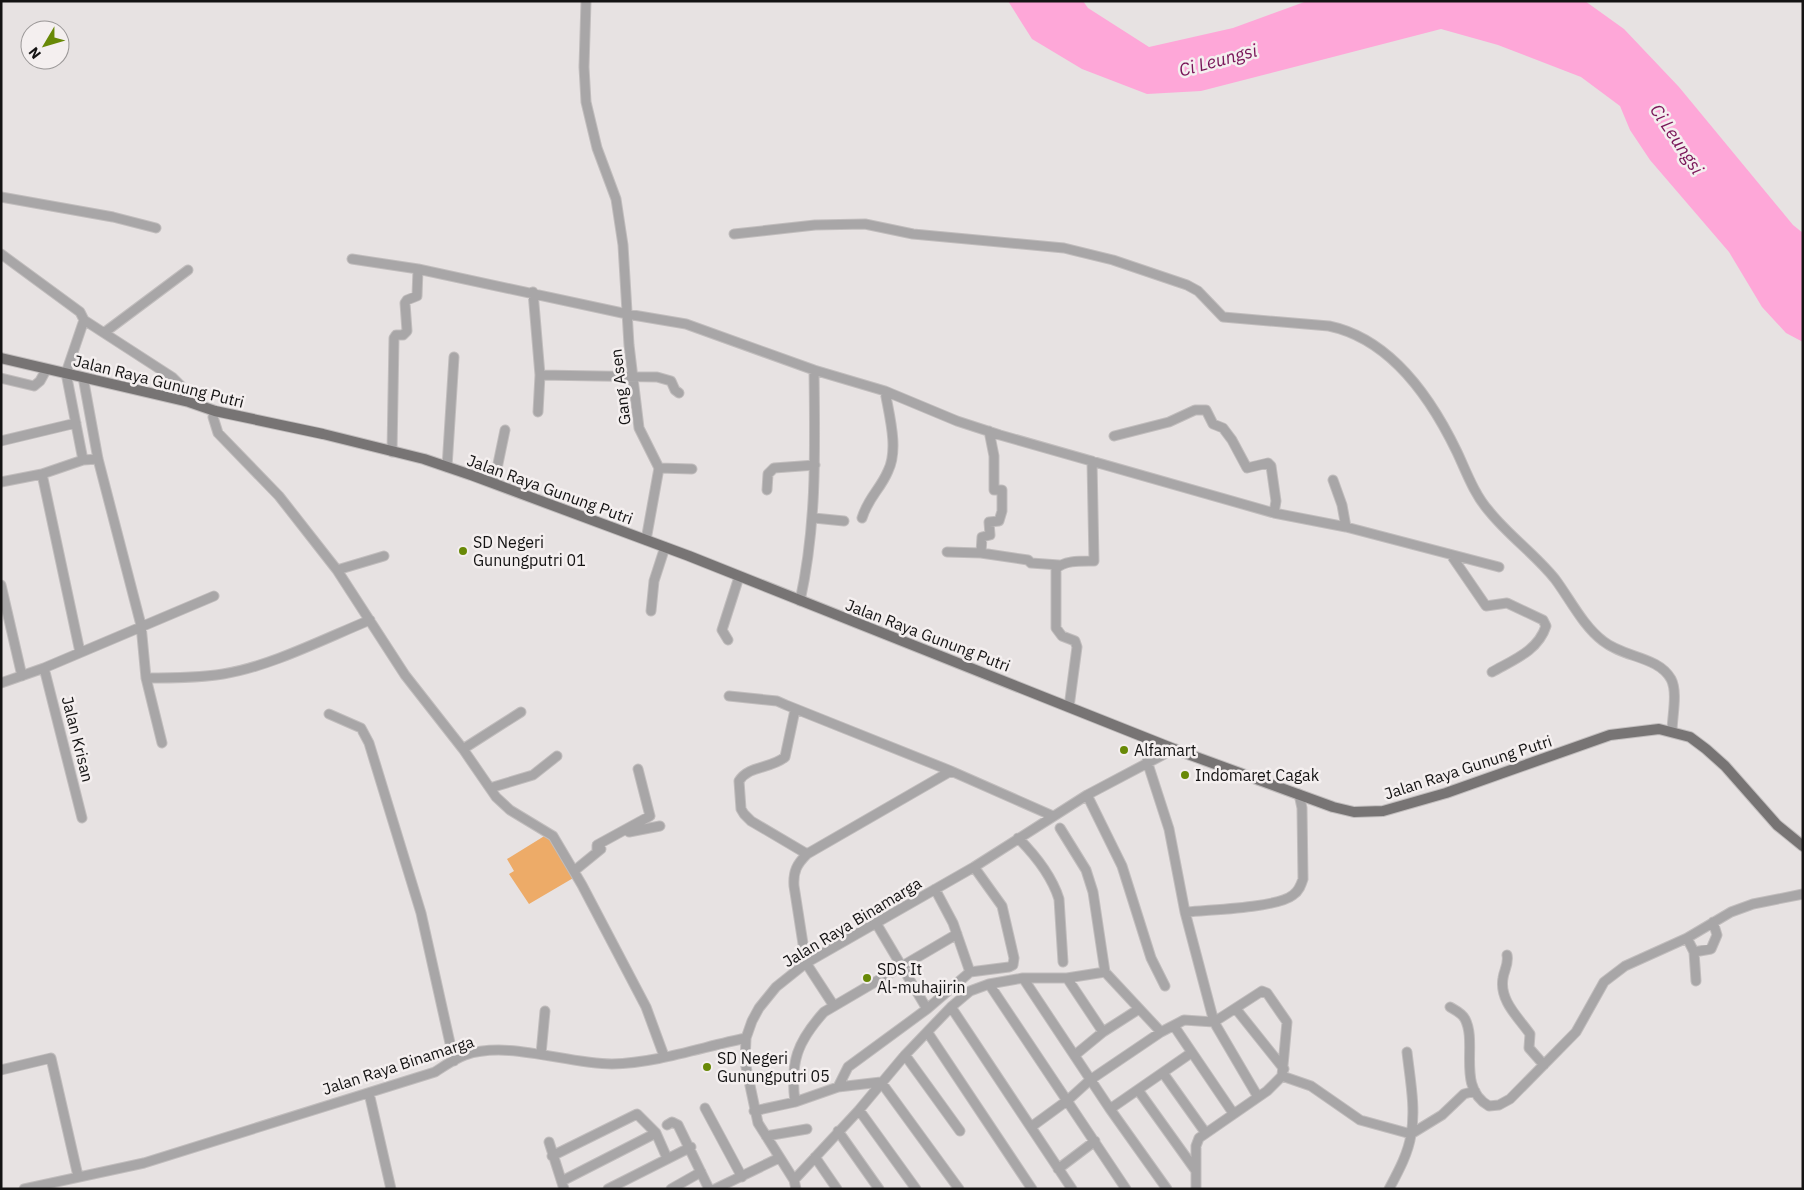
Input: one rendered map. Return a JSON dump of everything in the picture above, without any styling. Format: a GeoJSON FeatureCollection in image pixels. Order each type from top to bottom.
{"type":"FeatureCollection","features":[{"type":"Feature","properties":{"kind":"main road","name":"Jalan Raya Gunung Putri"},"geometry":{"type":"LineString","coordinates":[[1,358],[189,402],[214,411],[392,452],[447,467],[665,547],[1174,749],[1347,810],[1368,813],[1383,811],[1446,793],[1610,735],[1648,729],[1672,732],[1690,737],[1706,749],[1725,766],[1777,825],[1803,846]]}},
{"type":"Feature","properties":{"kind":"street","name":"Gang Asen"},"geometry":{"type":"LineString","coordinates":[[586,1],[584,67],[586,102],[597,148],[616,199],[623,245],[627,314],[639,428],[659,468]]}},
{"type":"Feature","properties":{"kind":"street"},"geometry":{"type":"LineString","coordinates":[[1,197],[113,217],[156,228]]}},
{"type":"Feature","properties":{"kind":"street"},"geometry":{"type":"LineString","coordinates":[[734,234],[849,222],[913,234],[1064,248],[1113,260],[1187,285],[1198,291],[1223,316],[1329,326],[1342,329],[1368,341],[1392,359],[1415,385],[1446,430],[1488,511],[1537,558],[1598,636],[1615,649],[1658,665],[1666,672],[1674,687],[1672,732]]}},
{"type":"Feature","properties":{"kind":"street"},"geometry":{"type":"LineString","coordinates":[[1,254],[80,312],[84,320],[172,377],[181,386],[189,402]]}},
{"type":"Feature","properties":{"kind":"street"},"geometry":{"type":"LineString","coordinates":[[352,259],[418,269],[533,292],[627,314],[694,326],[814,370],[885,391],[989,431],[1274,513],[1346,527],[1499,567]]}},
{"type":"Feature","properties":{"kind":"street"},"geometry":{"type":"LineString","coordinates":[[392,452],[394,338],[396,335],[404,334],[406,331],[404,303],[417,296],[418,269]]}},
{"type":"Feature","properties":{"kind":"street"},"geometry":{"type":"LineString","coordinates":[[105,332],[188,270]]}},
{"type":"Feature","properties":{"kind":"street"},"geometry":{"type":"LineString","coordinates":[[533,292],[540,375],[538,412]]}},
{"type":"Feature","properties":{"kind":"street"},"geometry":{"type":"LineString","coordinates":[[83,460],[66,373],[84,320]]}},
{"type":"Feature","properties":{"kind":"street"},"geometry":{"type":"LineString","coordinates":[[447,467],[454,357]]}},
{"type":"Feature","properties":{"kind":"street"},"geometry":{"type":"LineString","coordinates":[[1,378],[34,386],[40,381],[46,370]]}},
{"type":"Feature","properties":{"kind":"street"},"geometry":{"type":"LineString","coordinates":[[800,601],[809,561],[814,518],[814,370]]}},
{"type":"Feature","properties":{"kind":"street"},"geometry":{"type":"LineString","coordinates":[[540,375],[656,377],[668,380],[680,393]]}},
{"type":"Feature","properties":{"kind":"street"},"geometry":{"type":"LineString","coordinates":[[83,377],[98,459],[141,625],[146,678],[162,744]]}},
{"type":"Feature","properties":{"kind":"street"},"geometry":{"type":"LineString","coordinates":[[862,518],[867,502],[888,472],[892,462],[892,435],[885,391]]}},
{"type":"Feature","properties":{"kind":"street"},"geometry":{"type":"LineString","coordinates":[[1114,436],[1169,422],[1195,410],[1206,410],[1213,424],[1223,428],[1232,440],[1247,468],[1268,463],[1274,485],[1274,513]]}},
{"type":"Feature","properties":{"kind":"street"},"geometry":{"type":"LineString","coordinates":[[214,411],[213,418],[218,433],[280,496],[337,570],[405,676],[463,749],[490,788],[510,810],[552,836],[574,871],[646,1007],[664,1056]]}},
{"type":"Feature","properties":{"kind":"street"},"geometry":{"type":"LineString","coordinates":[[4,438],[76,423]]}},
{"type":"Feature","properties":{"kind":"street"},"geometry":{"type":"LineString","coordinates":[[494,483],[505,430]]}},
{"type":"Feature","properties":{"kind":"street"},"geometry":{"type":"LineString","coordinates":[[981,553],[982,536],[990,535],[989,522],[999,521],[1002,511],[1002,490],[994,490],[993,485],[994,461],[989,431]]}},
{"type":"Feature","properties":{"kind":"street"},"geometry":{"type":"LineString","coordinates":[[1,482],[42,474],[83,460],[98,459]]}},
{"type":"Feature","properties":{"kind":"street"},"geometry":{"type":"LineString","coordinates":[[947,552],[981,553],[1028,560],[1031,563],[1059,565],[1076,561],[1094,561],[1092,461]]}},
{"type":"Feature","properties":{"kind":"street"},"geometry":{"type":"LineString","coordinates":[[767,490],[768,474],[774,468],[815,465]]}},
{"type":"Feature","properties":{"kind":"street"},"geometry":{"type":"LineString","coordinates":[[646,540],[659,468],[692,469]]}},
{"type":"Feature","properties":{"kind":"street"},"geometry":{"type":"LineString","coordinates":[[42,474],[80,652]]}},
{"type":"Feature","properties":{"kind":"street"},"geometry":{"type":"LineString","coordinates":[[1333,480],[1342,505],[1346,527]]}},
{"type":"Feature","properties":{"kind":"street"},"geometry":{"type":"LineString","coordinates":[[814,518],[844,521]]}},
{"type":"Feature","properties":{"kind":"street"},"geometry":{"type":"LineString","coordinates":[[651,611],[654,581],[665,547]]}},
{"type":"Feature","properties":{"kind":"street"},"geometry":{"type":"LineString","coordinates":[[1451,555],[1486,606],[1507,603],[1543,620],[1546,626],[1544,633],[1528,652],[1492,672]]}},
{"type":"Feature","properties":{"kind":"street"},"geometry":{"type":"LineString","coordinates":[[337,570],[384,556]]}},
{"type":"Feature","properties":{"kind":"street"},"geometry":{"type":"LineString","coordinates":[[1059,565],[1056,569],[1056,628],[1062,636],[1075,641],[1077,647],[1069,706]]}},
{"type":"Feature","properties":{"kind":"street"},"geometry":{"type":"LineString","coordinates":[[728,640],[722,630],[739,577]]}},
{"type":"Feature","properties":{"kind":"street"},"geometry":{"type":"LineString","coordinates":[[1,585],[22,676]]}},
{"type":"Feature","properties":{"kind":"street"},"geometry":{"type":"LineString","coordinates":[[1,683],[44,668],[141,625],[214,596]]}},
{"type":"Feature","properties":{"kind":"street"},"geometry":{"type":"LineString","coordinates":[[146,678],[196,678],[225,674],[300,649],[370,620]]}},
{"type":"Feature","properties":{"kind":"street","name":"Jalan Krisan"},"geometry":{"type":"LineString","coordinates":[[44,668],[82,818]]}},
{"type":"Feature","properties":{"kind":"street"},"geometry":{"type":"LineString","coordinates":[[729,696],[777,702],[1053,816]]}},
{"type":"Feature","properties":{"kind":"street"},"geometry":{"type":"LineString","coordinates":[[795,710],[785,757],[774,764],[747,772],[739,781],[741,809],[751,821],[807,854]]}},
{"type":"Feature","properties":{"kind":"street"},"geometry":{"type":"LineString","coordinates":[[463,749],[522,712]]}},
{"type":"Feature","properties":{"kind":"street"},"geometry":{"type":"LineString","coordinates":[[329,714],[361,728],[369,743],[421,913],[454,1061]]}},
{"type":"Feature","properties":{"kind":"street","name":"Jalan Raya Binamarga"},"geometry":{"type":"LineString","coordinates":[[24,1189],[144,1163],[435,1072],[465,1055],[480,1052],[541,1054],[586,1062],[631,1063],[746,1038],[752,1021],[768,996],[806,964],[974,867],[1087,795],[1174,749]]}},
{"type":"Feature","properties":{"kind":"street"},"geometry":{"type":"LineString","coordinates":[[490,788],[533,775],[557,756]]}},
{"type":"Feature","properties":{"kind":"street"},"geometry":{"type":"LineString","coordinates":[[1148,762],[1169,829],[1185,912],[1214,1022],[1258,1097]]}},
{"type":"Feature","properties":{"kind":"street"},"geometry":{"type":"LineString","coordinates":[[596,852],[597,845],[650,816],[638,769]]}},
{"type":"Feature","properties":{"kind":"street"},"geometry":{"type":"LineString","coordinates":[[834,1006],[806,964],[794,873],[798,862],[807,854],[950,772]]}},
{"type":"Feature","properties":{"kind":"street"},"geometry":{"type":"LineString","coordinates":[[1185,912],[1274,902],[1293,895],[1300,887],[1303,879],[1302,808],[1299,794]]}},
{"type":"Feature","properties":{"kind":"street"},"geometry":{"type":"LineString","coordinates":[[1087,795],[1122,866],[1151,958],[1165,986]]}},
{"type":"Feature","properties":{"kind":"street"},"geometry":{"type":"LineString","coordinates":[[574,871],[596,852],[616,839],[633,831],[660,826]]}},
{"type":"Feature","properties":{"kind":"street"},"geometry":{"type":"LineString","coordinates":[[1060,828],[1086,870],[1093,892],[1104,972],[1161,1032]]}},
{"type":"Feature","properties":{"kind":"street"},"geometry":{"type":"LineString","coordinates":[[1018,838],[1029,849],[1056,889],[1059,899],[1063,962]]}},
{"type":"Feature","properties":{"kind":"street"},"geometry":{"type":"LineString","coordinates":[[838,1087],[848,1067],[926,1009],[970,972],[1013,965],[1014,958],[1002,906],[974,867]]}},
{"type":"Feature","properties":{"kind":"street"},"geometry":{"type":"LineString","coordinates":[[935,889],[957,934],[970,972]]}},
{"type":"Feature","properties":{"kind":"street"},"geometry":{"type":"LineString","coordinates":[[1450,1006],[1461,1014],[1467,1025],[1471,1079],[1474,1091],[1489,1106],[1499,1105],[1510,1099],[1576,1032],[1600,988],[1610,976],[1633,961],[1688,938],[1713,922],[1752,904],[1803,894]]}},
{"type":"Feature","properties":{"kind":"street"},"geometry":{"type":"LineString","coordinates":[[1694,952],[1710,950],[1713,946],[1717,935],[1713,922]]}},
{"type":"Feature","properties":{"kind":"street"},"geometry":{"type":"LineString","coordinates":[[876,924],[926,1009]]}},
{"type":"Feature","properties":{"kind":"street"},"geometry":{"type":"LineString","coordinates":[[795,1102],[792,1077],[798,1048],[808,1029],[824,1012],[957,934]]}},
{"type":"Feature","properties":{"kind":"street"},"geometry":{"type":"LineString","coordinates":[[1688,938],[1694,952],[1696,981]]}},
{"type":"Feature","properties":{"kind":"street"},"geometry":{"type":"LineString","coordinates":[[1507,955],[1507,967],[1503,977],[1502,991],[1512,1010],[1530,1034],[1528,1048],[1544,1064]]}},
{"type":"Feature","properties":{"kind":"street"},"geometry":{"type":"LineString","coordinates":[[746,1038],[745,1062],[754,1111],[766,1136],[796,1186],[815,1157],[859,1110],[905,1055],[951,1007],[970,991],[989,984],[1023,978],[1067,978],[1104,972]]}},
{"type":"Feature","properties":{"kind":"street"},"geometry":{"type":"LineString","coordinates":[[1023,978],[1090,1080],[1167,1189]]}},
{"type":"Feature","properties":{"kind":"street"},"geometry":{"type":"LineString","coordinates":[[1067,978],[1103,1032]]}},
{"type":"Feature","properties":{"kind":"street"},"geometry":{"type":"LineString","coordinates":[[989,984],[1126,1189]]}},
{"type":"Feature","properties":{"kind":"street"},"geometry":{"type":"LineString","coordinates":[[1031,1127],[1068,1100],[1090,1080],[1161,1032],[1191,1019],[1214,1022],[1262,991],[1267,993],[1287,1022],[1283,1072],[1258,1097],[1205,1132],[1199,1138],[1196,1146],[1196,1189]]}},
{"type":"Feature","properties":{"kind":"street"},"geometry":{"type":"LineString","coordinates":[[951,1007],[1072,1189]]}},
{"type":"Feature","properties":{"kind":"street"},"geometry":{"type":"LineString","coordinates":[[1075,1055],[1103,1032],[1138,1009]]}},
{"type":"Feature","properties":{"kind":"street"},"geometry":{"type":"LineString","coordinates":[[1236,1009],[1283,1072],[1311,1086],[1360,1120],[1411,1134],[1442,1115],[1464,1094],[1474,1091]]}},
{"type":"Feature","properties":{"kind":"street"},"geometry":{"type":"LineString","coordinates":[[541,1054],[545,1011]]}},
{"type":"Feature","properties":{"kind":"street"},"geometry":{"type":"LineString","coordinates":[[1174,1026],[1191,1054],[1233,1113]]}},
{"type":"Feature","properties":{"kind":"street"},"geometry":{"type":"LineString","coordinates":[[928,1033],[1032,1189]]}},
{"type":"Feature","properties":{"kind":"street"},"geometry":{"type":"LineString","coordinates":[[1389,1189],[1401,1167],[1411,1134],[1412,1098],[1407,1052]]}},
{"type":"Feature","properties":{"kind":"street"},"geometry":{"type":"LineString","coordinates":[[1110,1109],[1191,1054]]}},
{"type":"Feature","properties":{"kind":"street"},"geometry":{"type":"LineString","coordinates":[[905,1055],[960,1131]]}},
{"type":"Feature","properties":{"kind":"street"},"geometry":{"type":"LineString","coordinates":[[1,1070],[50,1058],[78,1176]]}},
{"type":"Feature","properties":{"kind":"street"},"geometry":{"type":"LineString","coordinates":[[1163,1073],[1205,1132]]}},
{"type":"Feature","properties":{"kind":"street"},"geometry":{"type":"LineString","coordinates":[[754,1111],[795,1102],[838,1087],[881,1082]]}},
{"type":"Feature","properties":{"kind":"street"},"geometry":{"type":"LineString","coordinates":[[881,1082],[959,1189]]}},
{"type":"Feature","properties":{"kind":"street"},"geometry":{"type":"LineString","coordinates":[[1138,1090],[1196,1172]]}},
{"type":"Feature","properties":{"kind":"street"},"geometry":{"type":"LineString","coordinates":[[369,1092],[391,1189]]}},
{"type":"Feature","properties":{"kind":"street"},"geometry":{"type":"LineString","coordinates":[[705,1108],[742,1177]]}},
{"type":"Feature","properties":{"kind":"street"},"geometry":{"type":"LineString","coordinates":[[859,1110],[916,1189]]}},
{"type":"Feature","properties":{"kind":"street"},"geometry":{"type":"LineString","coordinates":[[552,1156],[637,1114],[656,1133],[667,1158]]}},
{"type":"Feature","properties":{"kind":"street"},"geometry":{"type":"LineString","coordinates":[[668,1125],[672,1122],[678,1125],[709,1189]]}},
{"type":"Feature","properties":{"kind":"street"},"geometry":{"type":"LineString","coordinates":[[766,1136],[807,1129]]}},
{"type":"Feature","properties":{"kind":"street"},"geometry":{"type":"LineString","coordinates":[[838,1131],[879,1189]]}},
{"type":"Feature","properties":{"kind":"street"},"geometry":{"type":"LineString","coordinates":[[549,1142],[563,1185],[656,1133]]}},
{"type":"Feature","properties":{"kind":"street"},"geometry":{"type":"LineString","coordinates":[[1058,1169],[1095,1141]]}},
{"type":"Feature","properties":{"kind":"street"},"geometry":{"type":"LineString","coordinates":[[608,1189],[690,1147]]}},
{"type":"Feature","properties":{"kind":"street"},"geometry":{"type":"LineString","coordinates":[[815,1157],[837,1189]]}},
{"type":"Feature","properties":{"kind":"street"},"geometry":{"type":"LineString","coordinates":[[715,1189],[779,1158]]}},
{"type":"Feature","properties":{"kind":"street"},"geometry":{"type":"LineString","coordinates":[[671,1189],[701,1172]]}},
{"type":"Feature","properties":{"kind":"shaded area"},"geometry":{"type":"Polygon","coordinates":[[[546,835],[551,839],[575,877],[529,904],[509,874],[514,871],[507,859],[546,835]]]}},
{"type":"Feature","properties":{"kind":"water","name":"Ci Leungsi"},"geometry":{"type":"Polygon","coordinates":[[[1008,1],[1083,1],[1088,8],[1149,47],[1233,28],[1307,1],[1585,1],[1624,29],[1679,87],[1793,225],[1803,233],[1803,342],[1786,333],[1762,307],[1729,252],[1650,160],[1630,130],[1620,106],[1581,77],[1498,45],[1441,29],[1201,91],[1147,94],[1082,69],[1032,39],[1008,1]]]}},
{"type":"Feature","properties":{"kind":"place","name":"SD Negeri Gunungputri 01"},"geometry":{"type":"Point","coordinates":[463,551]}},
{"type":"Feature","properties":{"kind":"place","name":"Alfamart"},"geometry":{"type":"Point","coordinates":[1124,750]}},
{"type":"Feature","properties":{"kind":"place","name":"Indomaret Cagak"},"geometry":{"type":"Point","coordinates":[1185,775]}},
{"type":"Feature","properties":{"kind":"place","name":"SDS It Al-muhajirin"},"geometry":{"type":"Point","coordinates":[867,978]}},
{"type":"Feature","properties":{"kind":"place","name":"SD Negeri Gunungputri 05"},"geometry":{"type":"Point","coordinates":[707,1067]}}]}
